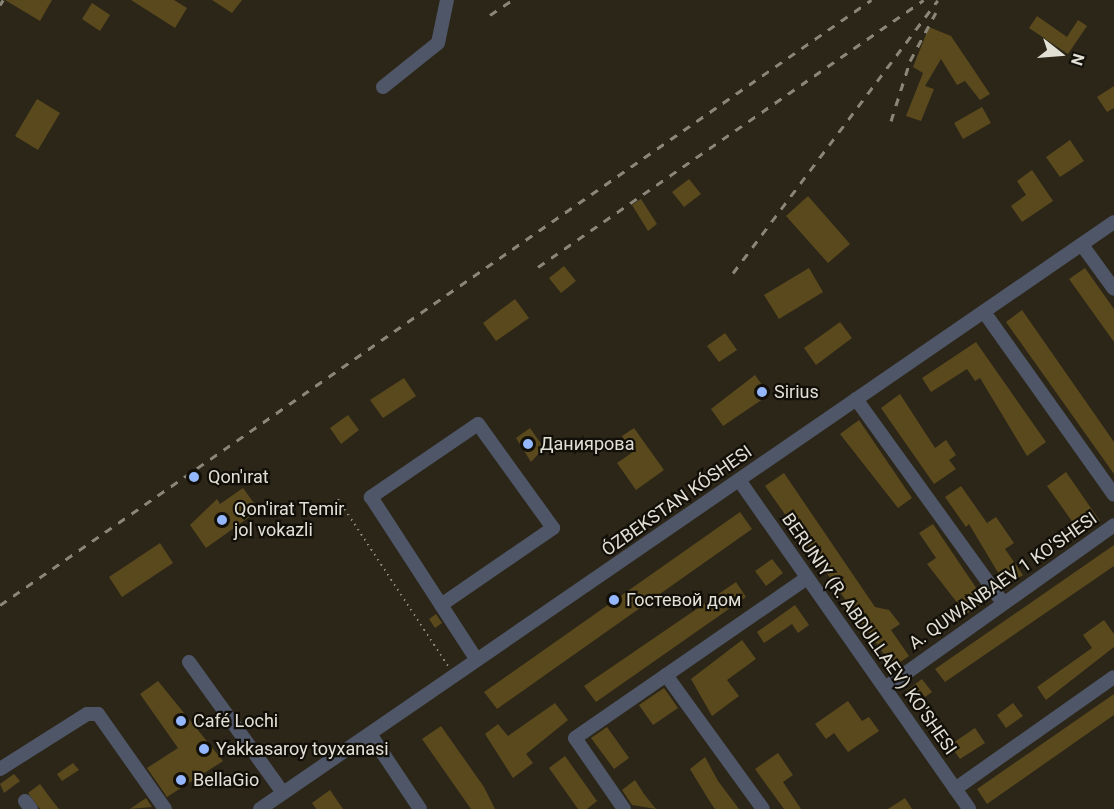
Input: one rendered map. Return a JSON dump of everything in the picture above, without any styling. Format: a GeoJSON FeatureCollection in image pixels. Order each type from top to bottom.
{"type":"FeatureCollection","features":[{"type":"Feature","properties":{"kind":"street"},"geometry":{"type":"LineString","coordinates":[[383,87],[438,43],[447,0]]}},
{"type":"Feature","properties":{"kind":"street","name":"ÓZBEKSTAN KÓSHESI"},"geometry":{"type":"LineString","coordinates":[[260,809],[1114,222]]}},
{"type":"Feature","properties":{"kind":"street"},"geometry":{"type":"LineString","coordinates":[[1082,245],[1114,289]]}},
{"type":"Feature","properties":{"kind":"street"},"geometry":{"type":"LineString","coordinates":[[984,312],[1114,495]]}},
{"type":"Feature","properties":{"kind":"street"},"geometry":{"type":"LineString","coordinates":[[856,399],[1003,603]]}},
{"type":"Feature","properties":{"kind":"street"},"geometry":{"type":"LineString","coordinates":[[441,605],[553,528],[478,424],[372,497],[441,605],[477,660]]}},
{"type":"Feature","properties":{"kind":"street","name":"BERUNIY (R. ABDULLAEV) KO'SHESI"},"geometry":{"type":"LineString","coordinates":[[739,480],[969,809]]}},
{"type":"Feature","properties":{"kind":"street","name":"A. QUWANBAEV 1 KO'SHESI"},"geometry":{"type":"LineString","coordinates":[[885,688],[1114,525]]}},
{"type":"Feature","properties":{"kind":"street"},"geometry":{"type":"LineString","coordinates":[[624,809],[575,738],[807,578]]}},
{"type":"Feature","properties":{"kind":"street"},"geometry":{"type":"LineString","coordinates":[[189,662],[283,793]]}},
{"type":"Feature","properties":{"kind":"street"},"geometry":{"type":"LineString","coordinates":[[666,675],[763,809]]}},
{"type":"Feature","properties":{"kind":"street"},"geometry":{"type":"LineString","coordinates":[[955,789],[1114,677]]}},
{"type":"Feature","properties":{"kind":"street"},"geometry":{"type":"LineString","coordinates":[[0,770],[87,714],[98,714],[165,809]]}},
{"type":"Feature","properties":{"kind":"street"},"geometry":{"type":"LineString","coordinates":[[370,734],[420,809]]}},
{"type":"Feature","properties":{"kind":"path"},"geometry":{"type":"LineString","coordinates":[[338,499],[454,676]]}},
{"type":"Feature","properties":{"kind":"building"},"geometry":{"type":"Polygon","coordinates":[[[5,0],[52,0],[40,21],[5,0]]]}},
{"type":"Feature","properties":{"kind":"building"},"geometry":{"type":"Polygon","coordinates":[[[131,0],[174,0],[187,8],[175,28],[131,0]]]}},
{"type":"Feature","properties":{"kind":"building"},"geometry":{"type":"Polygon","coordinates":[[[212,0],[242,0],[232,13],[212,0]]]}},
{"type":"Feature","properties":{"kind":"building"},"geometry":{"type":"Polygon","coordinates":[[[92,3],[110,15],[100,31],[82,19],[92,3]]]}},
{"type":"Feature","properties":{"kind":"building"},"geometry":{"type":"Polygon","coordinates":[[[1037,16],[1067,37],[1078,20],[1087,26],[1068,54],[1029,28],[1037,16]]]}},
{"type":"Feature","properties":{"kind":"building"},"geometry":{"type":"Polygon","coordinates":[[[929,27],[951,36],[990,94],[980,100],[965,81],[957,85],[941,59],[925,86],[934,89],[921,121],[906,116],[923,73],[913,67],[929,27]]]}},
{"type":"Feature","properties":{"kind":"building"},"geometry":{"type":"Polygon","coordinates":[[[1114,86],[1114,108],[1107,112],[1097,97],[1114,86]]]}},
{"type":"Feature","properties":{"kind":"building"},"geometry":{"type":"Polygon","coordinates":[[[37,99],[60,113],[38,150],[15,136],[37,99]]]}},
{"type":"Feature","properties":{"kind":"building"},"geometry":{"type":"Polygon","coordinates":[[[982,107],[991,123],[963,139],[954,123],[982,107]]]}},
{"type":"Feature","properties":{"kind":"building"},"geometry":{"type":"Polygon","coordinates":[[[1070,140],[1084,161],[1060,177],[1046,157],[1070,140]]]}},
{"type":"Feature","properties":{"kind":"building"},"geometry":{"type":"Polygon","coordinates":[[[1032,170],[1053,201],[1022,222],[1011,206],[1026,195],[1017,181],[1032,170]]]}},
{"type":"Feature","properties":{"kind":"building"},"geometry":{"type":"Polygon","coordinates":[[[689,179],[701,194],[684,207],[672,192],[689,179]]]}},
{"type":"Feature","properties":{"kind":"building"},"geometry":{"type":"Polygon","coordinates":[[[808,196],[850,244],[828,263],[786,216],[808,196]]]}},
{"type":"Feature","properties":{"kind":"building"},"geometry":{"type":"Polygon","coordinates":[[[641,199],[657,224],[648,231],[632,205],[641,199]]]}},
{"type":"Feature","properties":{"kind":"building"},"geometry":{"type":"Polygon","coordinates":[[[564,266],[576,281],[561,293],[549,278],[564,266]]]}},
{"type":"Feature","properties":{"kind":"building"},"geometry":{"type":"Polygon","coordinates":[[[809,268],[823,292],[779,319],[764,295],[809,268]]]}},
{"type":"Feature","properties":{"kind":"building"},"geometry":{"type":"Polygon","coordinates":[[[1085,268],[1114,309],[1114,342],[1069,279],[1085,268]]]}},
{"type":"Feature","properties":{"kind":"building"},"geometry":{"type":"Polygon","coordinates":[[[515,299],[529,318],[496,341],[483,323],[515,299]]]}},
{"type":"Feature","properties":{"kind":"building"},"geometry":{"type":"Polygon","coordinates":[[[1022,310],[1114,442],[1114,474],[1006,322],[1022,310]]]}},
{"type":"Feature","properties":{"kind":"building"},"geometry":{"type":"Polygon","coordinates":[[[840,322],[852,338],[816,365],[804,348],[840,322]]]}},
{"type":"Feature","properties":{"kind":"building"},"geometry":{"type":"Polygon","coordinates":[[[725,333],[737,350],[719,362],[707,346],[725,333]]]}},
{"type":"Feature","properties":{"kind":"building"},"geometry":{"type":"Polygon","coordinates":[[[976,342],[1046,442],[1027,456],[980,378],[975,381],[967,369],[931,392],[922,378],[976,342]]]}},
{"type":"Feature","properties":{"kind":"building"},"geometry":{"type":"Polygon","coordinates":[[[755,375],[769,395],[723,426],[711,409],[755,375]]]}},
{"type":"Feature","properties":{"kind":"building"},"geometry":{"type":"Polygon","coordinates":[[[404,378],[416,396],[383,418],[370,400],[404,378]]]}},
{"type":"Feature","properties":{"kind":"building"},"geometry":{"type":"Polygon","coordinates":[[[900,394],[935,448],[946,440],[956,455],[949,460],[956,469],[934,484],[881,408],[900,394]]]}},
{"type":"Feature","properties":{"kind":"building"},"geometry":{"type":"Polygon","coordinates":[[[348,415],[359,430],[341,444],[330,428],[348,415]]]}},
{"type":"Feature","properties":{"kind":"building"},"geometry":{"type":"Polygon","coordinates":[[[859,420],[912,498],[898,508],[840,434],[859,420]]]}},
{"type":"Feature","properties":{"kind":"building"},"geometry":{"type":"Polygon","coordinates":[[[530,428],[544,448],[531,462],[516,438],[530,428]]]}},
{"type":"Feature","properties":{"kind":"building"},"geometry":{"type":"Polygon","coordinates":[[[634,428],[664,470],[636,490],[617,463],[633,452],[622,436],[634,428]]]}},
{"type":"Feature","properties":{"kind":"building"},"geometry":{"type":"Polygon","coordinates":[[[1066,472],[1100,521],[1081,534],[1047,486],[1066,472]]]}},
{"type":"Feature","properties":{"kind":"building"},"geometry":{"type":"Polygon","coordinates":[[[784,473],[875,607],[889,610],[900,624],[891,630],[909,656],[893,667],[765,486],[784,473]]]}},
{"type":"Feature","properties":{"kind":"building"},"geometry":{"type":"Polygon","coordinates":[[[961,486],[987,523],[996,517],[1014,543],[1005,549],[1023,575],[1006,586],[969,524],[966,527],[945,497],[961,486]]]}},
{"type":"Feature","properties":{"kind":"building","name":"Qon'irat Temir jol vokazli"},"geometry":{"type":"Polygon","coordinates":[[[243,488],[259,510],[206,548],[190,525],[217,499],[220,504],[243,488]]]}},
{"type":"Feature","properties":{"kind":"building"},"geometry":{"type":"Polygon","coordinates":[[[740,512],[752,529],[497,709],[484,692],[740,512]]]}},
{"type":"Feature","properties":{"kind":"building"},"geometry":{"type":"Polygon","coordinates":[[[933,524],[985,601],[966,614],[927,564],[936,558],[919,533],[933,524]]]}},
{"type":"Feature","properties":{"kind":"building"},"geometry":{"type":"Polygon","coordinates":[[[160,543],[173,563],[122,597],[109,577],[160,543]]]}},
{"type":"Feature","properties":{"kind":"building"},"geometry":{"type":"Polygon","coordinates":[[[1114,545],[1114,566],[945,682],[935,669],[1114,545]]]}},
{"type":"Feature","properties":{"kind":"building"},"geometry":{"type":"Polygon","coordinates":[[[772,559],[783,573],[766,586],[755,571],[772,559]]]}},
{"type":"Feature","properties":{"kind":"building"},"geometry":{"type":"Polygon","coordinates":[[[736,582],[746,597],[596,702],[584,686],[736,582]]]}},
{"type":"Feature","properties":{"kind":"building"},"geometry":{"type":"Polygon","coordinates":[[[795,605],[809,625],[798,633],[792,624],[764,643],[757,632],[795,605]]]}},
{"type":"Feature","properties":{"kind":"building"},"geometry":{"type":"Polygon","coordinates":[[[436,614],[442,623],[435,628],[429,619],[436,614]]]}},
{"type":"Feature","properties":{"kind":"building"},"geometry":{"type":"Polygon","coordinates":[[[1104,620],[1114,634],[1114,647],[1046,700],[1037,687],[1092,648],[1083,635],[1104,620]]]}},
{"type":"Feature","properties":{"kind":"building"},"geometry":{"type":"Polygon","coordinates":[[[742,640],[756,659],[727,680],[739,696],[712,716],[691,679],[742,640]]]}},
{"type":"Feature","properties":{"kind":"building"},"geometry":{"type":"Polygon","coordinates":[[[922,679],[932,692],[915,704],[906,691],[922,679]]]}},
{"type":"Feature","properties":{"kind":"building"},"geometry":{"type":"Polygon","coordinates":[[[158,681],[223,761],[167,797],[147,768],[178,748],[140,694],[158,681]]]}},
{"type":"Feature","properties":{"kind":"building"},"geometry":{"type":"Polygon","coordinates":[[[664,688],[678,708],[653,725],[639,705],[664,688]]]}},
{"type":"Feature","properties":{"kind":"building"},"geometry":{"type":"Polygon","coordinates":[[[1114,694],[1114,715],[987,804],[977,789],[1114,694]]]}},
{"type":"Feature","properties":{"kind":"building"},"geometry":{"type":"Polygon","coordinates":[[[848,701],[862,721],[869,717],[879,731],[848,752],[834,733],[826,739],[815,724],[848,701]]]}},
{"type":"Feature","properties":{"kind":"building"},"geometry":{"type":"Polygon","coordinates":[[[555,703],[568,720],[526,754],[533,763],[513,778],[485,734],[498,724],[508,736],[555,703]]]}},
{"type":"Feature","properties":{"kind":"building"},"geometry":{"type":"Polygon","coordinates":[[[1013,703],[1023,716],[1006,728],[997,715],[1013,703]]]}},
{"type":"Feature","properties":{"kind":"building"},"geometry":{"type":"Polygon","coordinates":[[[441,726],[484,787],[495,809],[471,809],[422,739],[441,726]]]}},
{"type":"Feature","properties":{"kind":"building"},"geometry":{"type":"Polygon","coordinates":[[[607,727],[629,758],[614,769],[591,738],[607,727]]]}},
{"type":"Feature","properties":{"kind":"building"},"geometry":{"type":"Polygon","coordinates":[[[975,728],[985,743],[960,759],[950,745],[975,728]]]}},
{"type":"Feature","properties":{"kind":"building"},"geometry":{"type":"Polygon","coordinates":[[[778,753],[793,775],[783,782],[801,809],[784,809],[755,769],[778,753]]]}},
{"type":"Feature","properties":{"kind":"building"},"geometry":{"type":"Polygon","coordinates":[[[565,756],[597,801],[587,809],[578,809],[549,768],[565,756]]]}},
{"type":"Feature","properties":{"kind":"building"},"geometry":{"type":"Polygon","coordinates":[[[705,757],[718,781],[739,809],[715,809],[710,802],[690,769],[705,757]]]}},
{"type":"Feature","properties":{"kind":"building"},"geometry":{"type":"Polygon","coordinates":[[[73,763],[79,770],[62,781],[57,774],[73,763]]]}},
{"type":"Feature","properties":{"kind":"building"},"geometry":{"type":"Polygon","coordinates":[[[14,774],[20,781],[4,793],[0,784],[14,774]]]}},
{"type":"Feature","properties":{"kind":"building"},"geometry":{"type":"Polygon","coordinates":[[[635,780],[656,809],[632,805],[622,790],[635,780]]]}},
{"type":"Feature","properties":{"kind":"building"},"geometry":{"type":"Polygon","coordinates":[[[40,784],[59,809],[40,809],[28,793],[40,784]]]}},
{"type":"Feature","properties":{"kind":"building"},"geometry":{"type":"Polygon","coordinates":[[[330,790],[343,809],[316,809],[312,803],[330,790]]]}},
{"type":"Feature","properties":{"kind":"building"},"geometry":{"type":"Polygon","coordinates":[[[146,798],[152,807],[130,809],[146,798]]]}},
{"type":"Feature","properties":{"kind":"building"},"geometry":{"type":"Polygon","coordinates":[[[905,798],[912,809],[888,809],[905,798]]]}},
{"type":"Feature","properties":{"kind":"railway"},"geometry":{"type":"LineString","coordinates":[[0,5],[3,0]]}},
{"type":"Feature","properties":{"kind":"railway"},"geometry":{"type":"LineString","coordinates":[[490,15],[512,0]]}},
{"type":"Feature","properties":{"kind":"railway"},"geometry":{"type":"LineString","coordinates":[[0,605],[871,0]]}},
{"type":"Feature","properties":{"kind":"railway"},"geometry":{"type":"LineString","coordinates":[[538,267],[923,0]]}},
{"type":"Feature","properties":{"kind":"railway"},"geometry":{"type":"LineString","coordinates":[[733,273],[938,0]]}},
{"type":"Feature","properties":{"kind":"railway"},"geometry":{"type":"LineString","coordinates":[[891,121],[910,61],[936,12]]}},
{"type":"Feature","properties":{"kind":"place","name":"Sirius"},"geometry":{"type":"Point","coordinates":[762,392]}},
{"type":"Feature","properties":{"kind":"place","name":"Даниярова"},"geometry":{"type":"Point","coordinates":[528,444]}},
{"type":"Feature","properties":{"kind":"place","name":"Qon'ırat"},"geometry":{"type":"Point","coordinates":[194,477]}},
{"type":"Feature","properties":{"kind":"place","name":"Qon'irat Temir jol vokazli"},"geometry":{"type":"Point","coordinates":[222,520]}},
{"type":"Feature","properties":{"kind":"place","name":"Гостевой дом"},"geometry":{"type":"Point","coordinates":[614,600]}},
{"type":"Feature","properties":{"kind":"place","name":"Café Lochi"},"geometry":{"type":"Point","coordinates":[181,721]}},
{"type":"Feature","properties":{"kind":"place","name":"Yakkasaroy toyxanasi"},"geometry":{"type":"Point","coordinates":[204,749]}},
{"type":"Feature","properties":{"kind":"place","name":"BellaGio"},"geometry":{"type":"Point","coordinates":[181,780]}}]}
